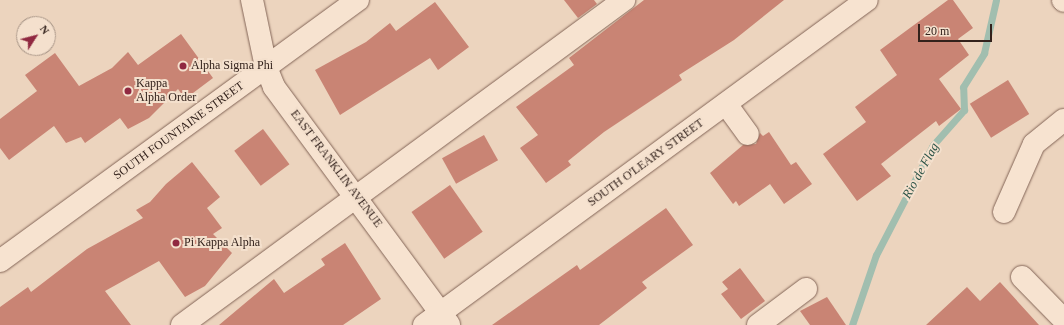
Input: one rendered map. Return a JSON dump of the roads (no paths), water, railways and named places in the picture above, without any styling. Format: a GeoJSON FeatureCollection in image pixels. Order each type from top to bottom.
{"type":"FeatureCollection","features":[{"type":"Feature","properties":{"kind":"street","name":"EAST FRANKLIN AVENUE"},"geometry":{"type":"LineString","coordinates":[[252,0],[266,68],[274,87],[357,196],[438,321]]}},
{"type":"Feature","properties":{"kind":"street","name":"SOUTH FOUNTAINE STREET"},"geometry":{"type":"LineString","coordinates":[[0,261],[358,0]]}},
{"type":"Feature","properties":{"kind":"street"},"geometry":{"type":"LineString","coordinates":[[182,325],[624,0]]}},
{"type":"Feature","properties":{"kind":"street","name":"SOUTH O'LEARY STREET"},"geometry":{"type":"LineString","coordinates":[[438,321],[726,104],[867,0]]}},
{"type":"Feature","properties":{"kind":"street"},"geometry":{"type":"LineString","coordinates":[[726,104],[748,134]]}},
{"type":"Feature","properties":{"kind":"street"},"geometry":{"type":"LineString","coordinates":[[1004,212],[1034,144],[1064,120]]}},
{"type":"Feature","properties":{"kind":"street"},"geometry":{"type":"LineString","coordinates":[[1022,277],[1064,320]]}},
{"type":"Feature","properties":{"kind":"street"},"geometry":{"type":"LineString","coordinates":[[758,325],[806,289]]}},
{"type":"Feature","properties":{"kind":"waterway","name":"Rio de Flag"},"geometry":{"type":"LineString","coordinates":[[852,325],[876,255],[933,145],[964,110],[963,87],[984,53],[996,0]]}},
{"type":"Feature","properties":{"kind":"place","name":"Alpha Sigma Phi"},"geometry":{"type":"Point","coordinates":[183,66]}},
{"type":"Feature","properties":{"kind":"place","name":"Kappa Alpha Order"},"geometry":{"type":"Point","coordinates":[128,91]}},
{"type":"Feature","properties":{"kind":"place","name":"Pi Kappa Alpha"},"geometry":{"type":"Point","coordinates":[176,243]}}]}
